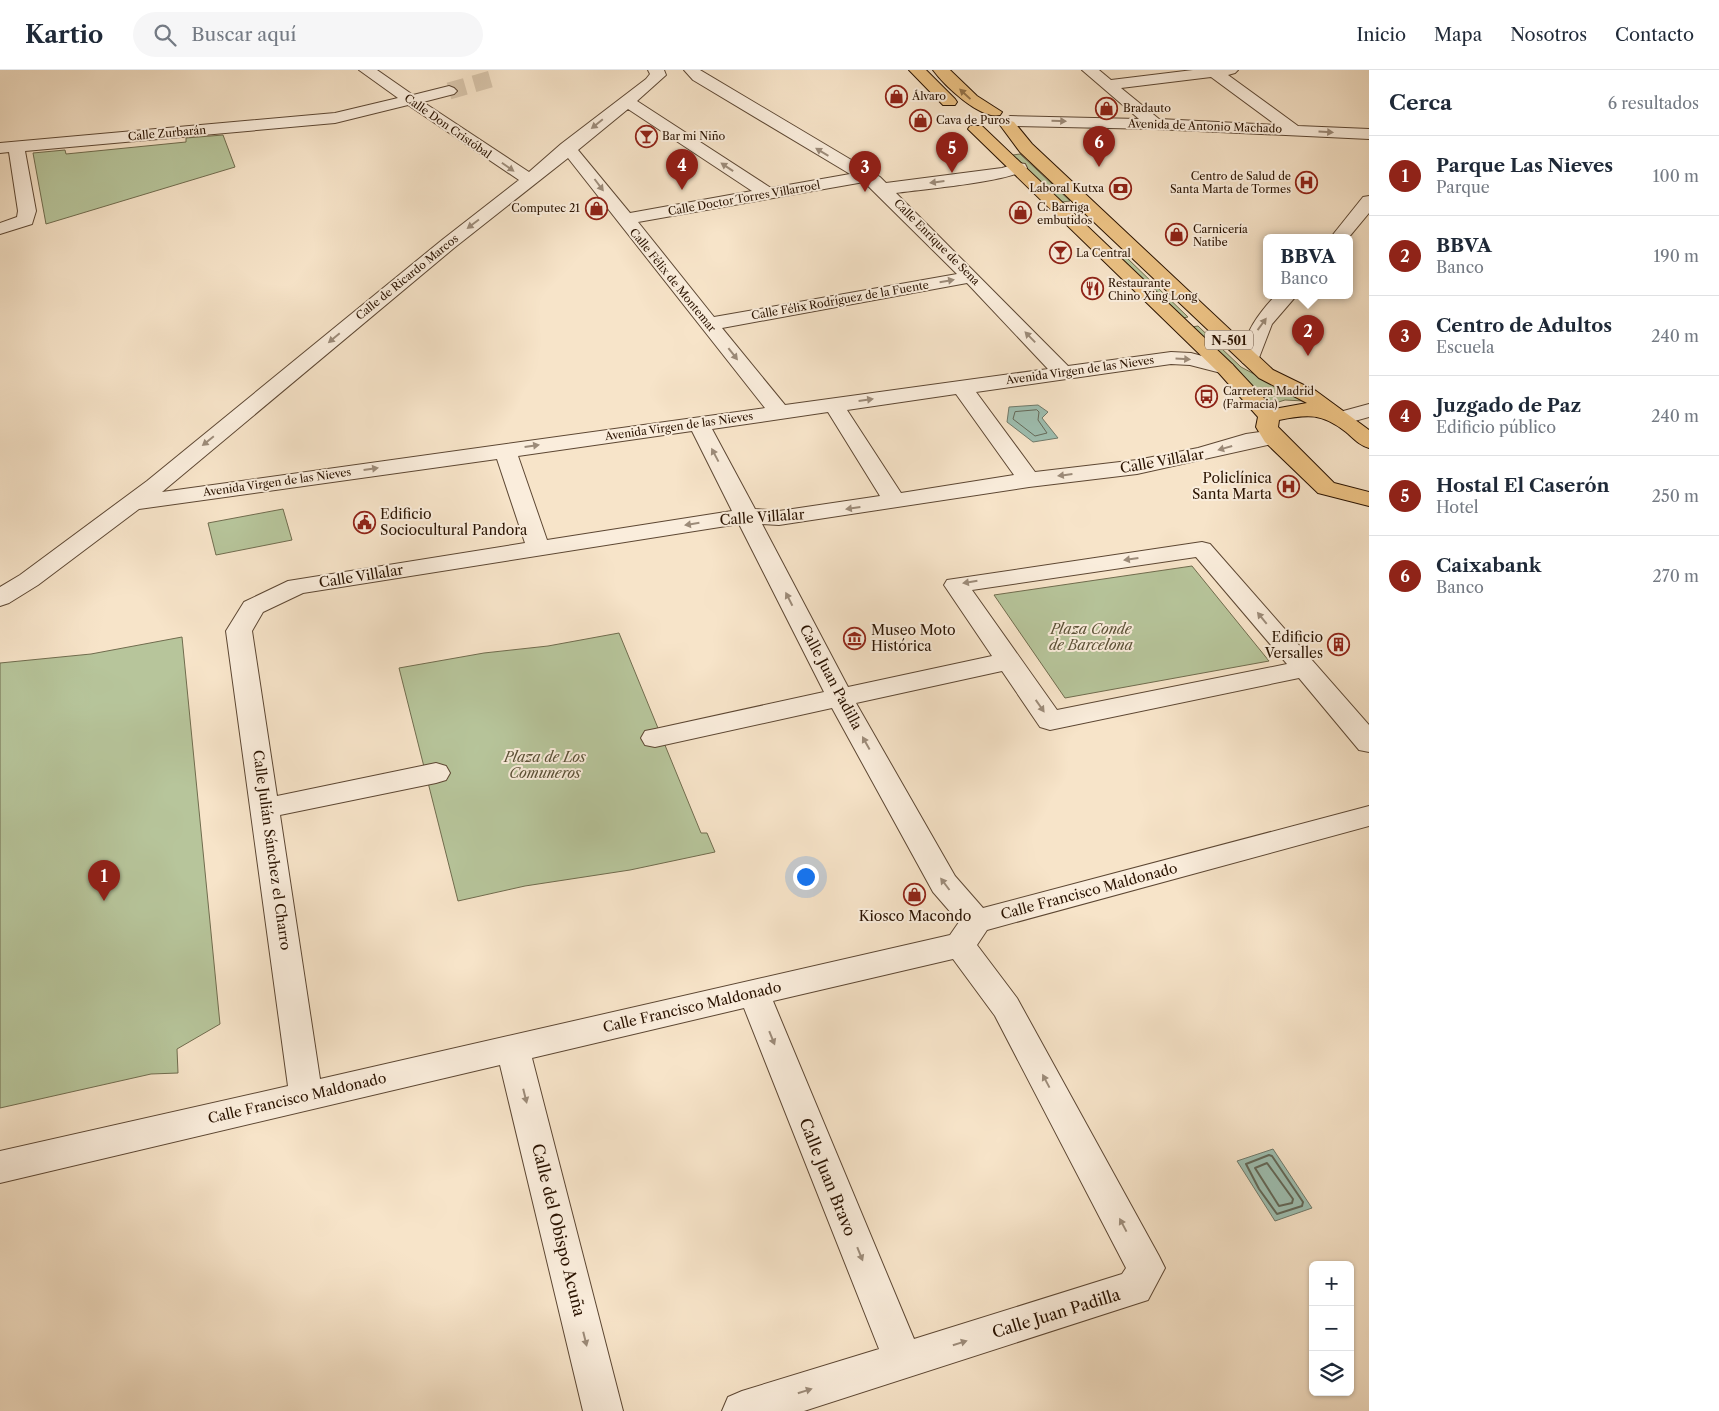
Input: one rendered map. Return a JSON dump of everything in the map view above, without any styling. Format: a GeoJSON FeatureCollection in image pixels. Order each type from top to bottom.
{"type":"FeatureCollection","features":[{"type":"Feature","properties":{"kind":"highway","name":"N-501"},"geometry":{"type":"LineString","coordinates":[[917,70],[965,119],[1019,168],[1225,368],[1271,426],[1326,488],[1369,516]]}},
{"type":"Feature","properties":{"kind":"highway","name":"N-501"},"geometry":{"type":"LineString","coordinates":[[941,70],[971,99],[1004,116],[1026,148],[1266,374],[1309,395],[1369,441]]}},
{"type":"Feature","properties":{"kind":"highway"},"geometry":{"type":"LineString","coordinates":[[965,119],[976,112],[994,112]]}},
{"type":"Feature","properties":{"kind":"highway"},"geometry":{"type":"LineString","coordinates":[[965,119],[989,130],[1009,123]]}},
{"type":"Feature","properties":{"kind":"highway"},"geometry":{"type":"LineString","coordinates":[[1271,426],[1312,408],[1340,417]]}},
{"type":"Feature","properties":{"kind":"highway","name":"N-501"},"geometry":{"type":"LineString","coordinates":[[1326,488],[1369,499]]}},
{"type":"Feature","properties":{"kind":"street","name":"Calle Don Cristóbal"},"geometry":{"type":"LineString","coordinates":[[367,70],[518,174],[531,179]]}},
{"type":"Feature","properties":{"kind":"street","name":"Calle de Ricardo Marcos"},"geometry":{"type":"LineString","coordinates":[[162,492],[448,244],[658,75],[656,70]]}},
{"type":"Feature","properties":{"kind":"street","name":"Calle Enrique de Sena"},"geometry":{"type":"LineString","coordinates":[[692,70],[698,77],[883,189],[972,277],[1063,373]]}},
{"type":"Feature","properties":{"kind":"street"},"geometry":{"type":"LineString","coordinates":[[1090,70],[1155,124]]}},
{"type":"Feature","properties":{"kind":"street"},"geometry":{"type":"LineString","coordinates":[[1109,85],[1230,70]]}},
{"type":"Feature","properties":{"kind":"street"},"geometry":{"type":"LineString","coordinates":[[1214,72],[1293,130]]}},
{"type":"Feature","properties":{"kind":"street","name":"Calle Zurbarán"},"geometry":{"type":"LineString","coordinates":[[8,147],[335,118],[448,91]]}},
{"type":"Feature","properties":{"kind":"street"},"geometry":{"type":"LineString","coordinates":[[626,101],[768,194]]}},
{"type":"Feature","properties":{"kind":"street","name":"Avenida de Antonio Machado"},"geometry":{"type":"LineString","coordinates":[[1009,123],[1155,124],[1369,134]]}},
{"type":"Feature","properties":{"kind":"street"},"geometry":{"type":"LineString","coordinates":[[0,229],[26,220],[27,211],[8,147]]}},
{"type":"Feature","properties":{"kind":"street","name":"Calle Félix de Montemar"},"geometry":{"type":"LineString","coordinates":[[567,148],[579,160],[779,412]]}},
{"type":"Feature","properties":{"kind":"street"},"geometry":{"type":"LineString","coordinates":[[883,189],[1005,174],[1019,168]]}},
{"type":"Feature","properties":{"kind":"street","name":"Calle Doctor Torres Villarroel"},"geometry":{"type":"LineString","coordinates":[[624,219],[864,177]]}},
{"type":"Feature","properties":{"kind":"street"},"geometry":{"type":"LineString","coordinates":[[1342,234],[1369,200]]}},
{"type":"Feature","properties":{"kind":"street","name":"Calle Félix Rodríguez de la Fuente"},"geometry":{"type":"LineString","coordinates":[[709,324],[972,277]]}},
{"type":"Feature","properties":{"kind":"street"},"geometry":{"type":"LineString","coordinates":[[1250,359],[1252,340],[1259,326],[1283,299]]}},
{"type":"Feature","properties":{"kind":"street","name":"Avenida Virgen de las Nieves"},"geometry":{"type":"LineString","coordinates":[[0,598],[29,580],[132,503],[162,492],[504,450],[1171,358],[1191,359],[1225,368]]}},
{"type":"Feature","properties":{"kind":"street"},"geometry":{"type":"LineString","coordinates":[[961,386],[1029,480]]}},
{"type":"Feature","properties":{"kind":"street"},"geometry":{"type":"LineString","coordinates":[[833,404],[895,502]]}},
{"type":"Feature","properties":{"kind":"street"},"geometry":{"type":"LineString","coordinates":[[1340,417],[1369,410]]}},
{"type":"Feature","properties":{"kind":"street"},"geometry":{"type":"LineString","coordinates":[[1340,417],[1369,426]]}},
{"type":"Feature","properties":{"kind":"street","name":"Calle Juan Padilla"},"geometry":{"type":"LineString","coordinates":[[699,424],[840,698],[944,884],[1006,1006],[1146,1268],[1135,1288],[742,1411]]}},
{"type":"Feature","properties":{"kind":"street","name":"Calle Villalar"},"geometry":{"type":"LineString","coordinates":[[253,607],[297,586],[747,516],[779,518],[895,502],[1029,480],[1137,467],[1202,454],[1246,442],[1271,426]]}},
{"type":"Feature","properties":{"kind":"street"},"geometry":{"type":"LineString","coordinates":[[504,450],[538,548]]}},
{"type":"Feature","properties":{"kind":"street"},"geometry":{"type":"LineString","coordinates":[[1303,669],[1050,721],[956,585],[1202,549],[1303,669],[1369,743]]}},
{"type":"Feature","properties":{"kind":"street","name":"Calle Julián Sánchez el Charro"},"geometry":{"type":"LineString","coordinates":[[253,607],[239,631],[306,1096]]}},
{"type":"Feature","properties":{"kind":"street"},"geometry":{"type":"LineString","coordinates":[[655,738],[1008,661]]}},
{"type":"Feature","properties":{"kind":"street"},"geometry":{"type":"LineString","coordinates":[[266,808],[436,773]]}},
{"type":"Feature","properties":{"kind":"street","name":"Calle Francisco Maldonado"},"geometry":{"type":"LineString","coordinates":[[0,1167],[754,993],[968,933],[1369,816]]}},
{"type":"Feature","properties":{"kind":"street","name":"Calle Juan Bravo"},"geometry":{"type":"LineString","coordinates":[[754,993],[903,1360]]}},
{"type":"Feature","properties":{"kind":"street","name":"Calle del Obispo Acuña"},"geometry":{"type":"LineString","coordinates":[[513,1049],[603,1411]]}},
{"type":"Feature","properties":{"kind":"green space"},"geometry":{"type":"Polygon","coordinates":[[[223,135],[235,167],[46,224],[33,153],[65,150],[66,154],[186,142],[186,138],[223,135]]]}},
{"type":"Feature","properties":{"kind":"green space"},"geometry":{"type":"Polygon","coordinates":[[[1020,154],[1070,201],[1062,202],[1013,155],[1020,154]]]}},
{"type":"Feature","properties":{"kind":"green space"},"geometry":{"type":"Polygon","coordinates":[[[1126,257],[1188,317],[1183,318],[1120,258],[1126,257]]]}},
{"type":"Feature","properties":{"kind":"green space"},"geometry":{"type":"Polygon","coordinates":[[[1198,326],[1241,367],[1304,401],[1285,400],[1272,404],[1192,327],[1198,326]]]}},
{"type":"Feature","properties":{"kind":"green space"},"geometry":{"type":"Polygon","coordinates":[[[283,509],[292,540],[216,555],[208,523],[283,509]]]}},
{"type":"Feature","properties":{"kind":"green space","name":"Plaza Conde de Barcelona"},"geometry":{"type":"Polygon","coordinates":[[[1192,566],[1269,661],[1065,698],[994,595],[1192,566]]]}},
{"type":"Feature","properties":{"kind":"green space","name":"Plaza de Los Comuneros"},"geometry":{"type":"Polygon","coordinates":[[[619,633],[701,833],[707,833],[715,852],[630,870],[525,886],[458,901],[399,668],[484,653],[548,646],[619,633]]]}},
{"type":"Feature","properties":{"kind":"green space"},"geometry":{"type":"Polygon","coordinates":[[[182,637],[220,1024],[177,1049],[178,1073],[151,1074],[0,1108],[0,663],[91,654],[182,637]]]}},
{"type":"Feature","properties":{"kind":"water"},"geometry":{"type":"Polygon","coordinates":[[[1038,405],[1048,412],[1042,418],[1058,438],[1033,442],[1007,422],[1009,407],[1038,405]]]}},
{"type":"Feature","properties":{"kind":"water"},"geometry":{"type":"Polygon","coordinates":[[[1273,1149],[1312,1208],[1275,1221],[1237,1161],[1273,1149]]]}},
{"type":"Feature","properties":{"kind":"tunnel"},"geometry":{"type":"LineString","coordinates":[[449,91],[491,79]]}},
{"type":"Feature","properties":{"kind":"place","name":"Álvaro"},"geometry":{"type":"Point","coordinates":[896,96]}},
{"type":"Feature","properties":{"kind":"place","name":"Bradauto"},"geometry":{"type":"Point","coordinates":[1107,108]}},
{"type":"Feature","properties":{"kind":"place","name":"Cava de Puros"},"geometry":{"type":"Point","coordinates":[920,120]}},
{"type":"Feature","properties":{"kind":"place","name":"Bar mi Niño"},"geometry":{"type":"Point","coordinates":[646,136]}},
{"type":"Feature","properties":{"kind":"place","name":"Caixabank"},"geometry":{"type":"Point","coordinates":[1099,167]}},
{"type":"Feature","properties":{"kind":"place","name":"Hostal El Caserón"},"geometry":{"type":"Point","coordinates":[952,173]}},
{"type":"Feature","properties":{"kind":"place","name":"Centro de Salud de Santa Marta de Tormes"},"geometry":{"type":"Point","coordinates":[1307,182]}},
{"type":"Feature","properties":{"kind":"place","name":"Laboral Kutxa"},"geometry":{"type":"Point","coordinates":[1120,188]}},
{"type":"Feature","properties":{"kind":"place","name":"Juzgado de Paz"},"geometry":{"type":"Point","coordinates":[682,190]}},
{"type":"Feature","properties":{"kind":"place","name":"Centro de Adultos"},"geometry":{"type":"Point","coordinates":[865,192]}},
{"type":"Feature","properties":{"kind":"place","name":"Computec 21"},"geometry":{"type":"Point","coordinates":[596,208]}},
{"type":"Feature","properties":{"kind":"place","name":"C. Barriga embutidos"},"geometry":{"type":"Point","coordinates":[1021,213]}},
{"type":"Feature","properties":{"kind":"place","name":"Carnicería Natibe"},"geometry":{"type":"Point","coordinates":[1177,235]}},
{"type":"Feature","properties":{"kind":"place","name":"La Central"},"geometry":{"type":"Point","coordinates":[1060,253]}},
{"type":"Feature","properties":{"kind":"place","name":"Restaurante Chino Xing Long"},"geometry":{"type":"Point","coordinates":[1092,289]}},
{"type":"Feature","properties":{"kind":"place","name":"BBVA"},"geometry":{"type":"Point","coordinates":[1308,356]}},
{"type":"Feature","properties":{"kind":"place","name":"Carretera Madrid (Farmacia)"},"geometry":{"type":"Point","coordinates":[1207,397]}},
{"type":"Feature","properties":{"kind":"place","name":"Policlínica Santa Marta"},"geometry":{"type":"Point","coordinates":[1288,486]}},
{"type":"Feature","properties":{"kind":"place","name":"Edificio Sociocultural Pandora"},"geometry":{"type":"Point","coordinates":[364,522]}},
{"type":"Feature","properties":{"kind":"place","name":"Museo Moto Histórica"},"geometry":{"type":"Point","coordinates":[855,638]}},
{"type":"Feature","properties":{"kind":"place","name":"Edificio Versalles"},"geometry":{"type":"Point","coordinates":[1339,645]}},
{"type":"Feature","properties":{"kind":"place","name":"Kiosco Macondo"},"geometry":{"type":"Point","coordinates":[915,894]}},
{"type":"Feature","properties":{"kind":"place","name":"Parque Las Nieves"},"geometry":{"type":"Point","coordinates":[104,901]}}]}
